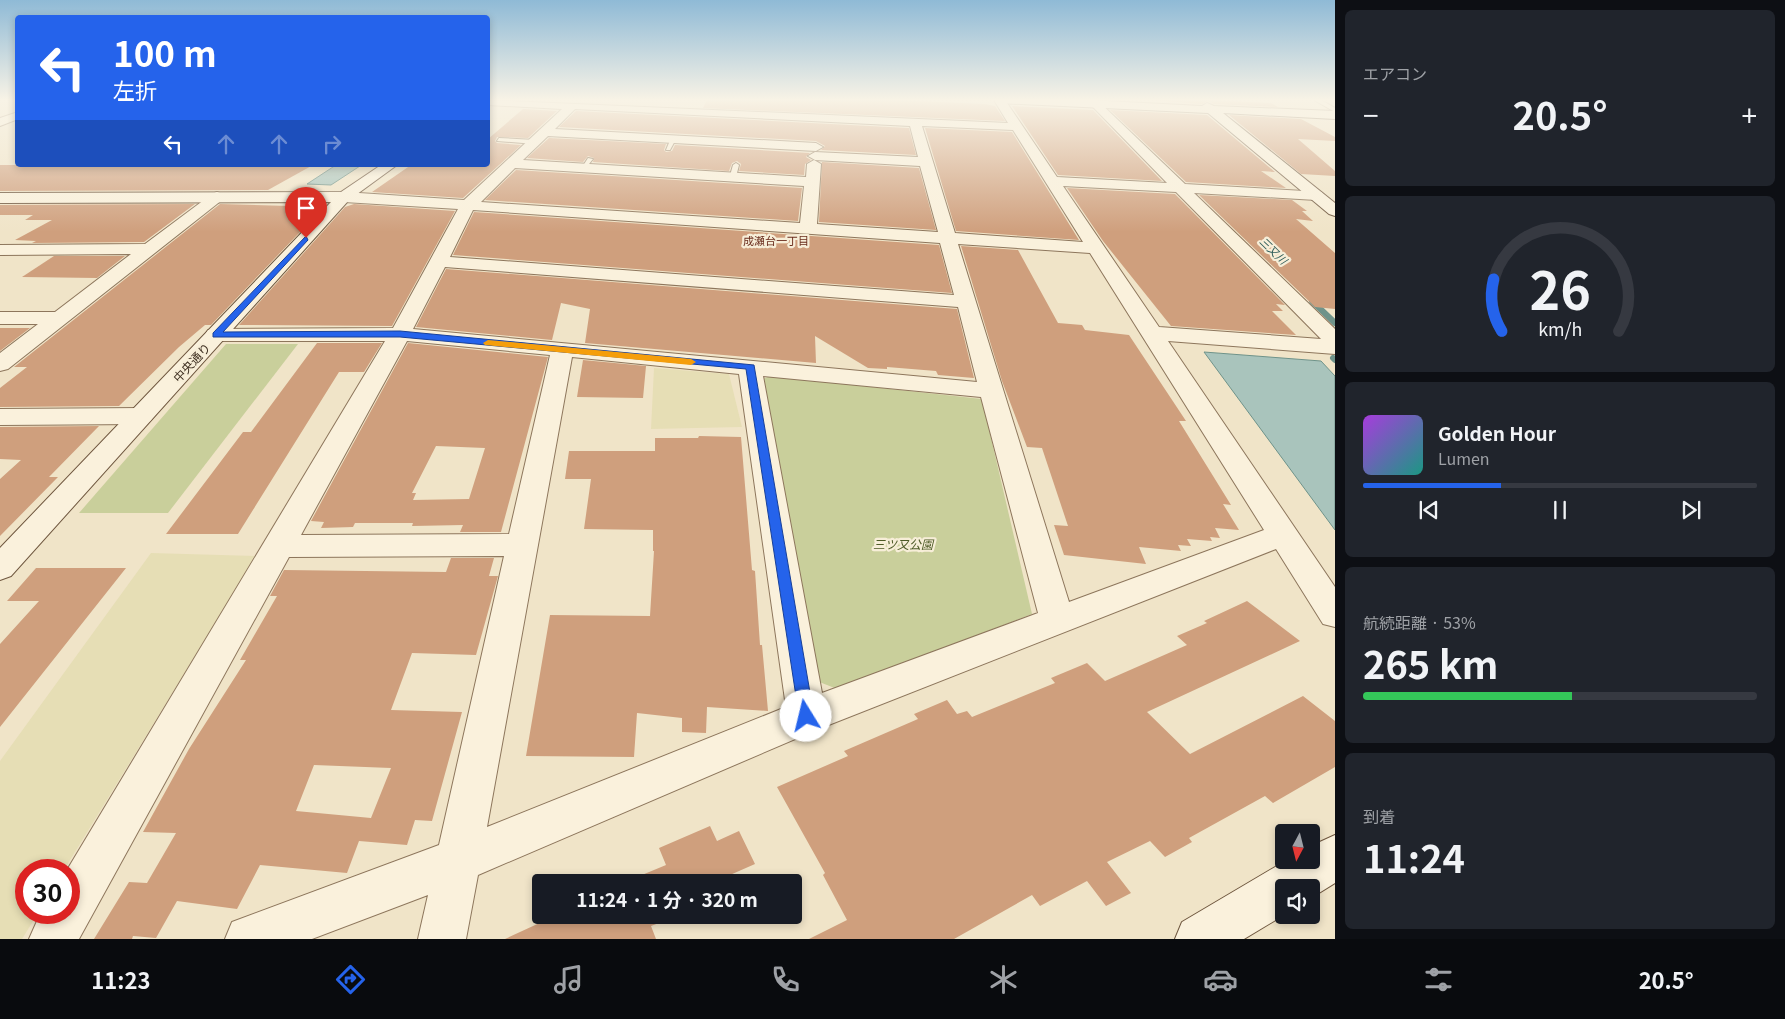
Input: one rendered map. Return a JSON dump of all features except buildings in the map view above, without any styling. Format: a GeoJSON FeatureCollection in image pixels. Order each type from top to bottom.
{"type":"FeatureCollection","features":[{"type":"Feature","properties":{"kind":"street"},"geometry":{"type":"LineString","coordinates":[[80,891],[400,334],[468,205],[506,152],[525,144]]}},
{"type":"Feature","properties":{"kind":"street"},"geometry":{"type":"LineString","coordinates":[[668,144],[827,144]]}},
{"type":"Feature","properties":{"kind":"street"},"geometry":{"type":"LineString","coordinates":[[808,227],[818,144]]}},
{"type":"Feature","properties":{"kind":"street"},"geometry":{"type":"LineString","coordinates":[[919,144],[948,237],[1057,620]]}},
{"type":"Feature","properties":{"kind":"street"},"geometry":{"type":"LineString","coordinates":[[1028,144],[1335,614]]}},
{"type":"Feature","properties":{"kind":"street"},"geometry":{"type":"LineString","coordinates":[[1135,144],[1335,341]]}},
{"type":"Feature","properties":{"kind":"street"},"geometry":{"type":"LineString","coordinates":[[1255,144],[1327,200]]}},
{"type":"Feature","properties":{"kind":"street"},"geometry":{"type":"LineString","coordinates":[[506,152],[586,164],[734,171],[812,182]]}},
{"type":"Feature","properties":{"kind":"street","name":"中央通り"},"geometry":{"type":"LineString","coordinates":[[0,568],[344,197],[387,167]]}},
{"type":"Feature","properties":{"kind":"street"},"geometry":{"type":"LineString","coordinates":[[1053,181],[1182,188],[1327,200]]}},
{"type":"Feature","properties":{"kind":"street"},"geometry":{"type":"LineString","coordinates":[[0,364],[218,197]]}},
{"type":"Feature","properties":{"kind":"street"},"geometry":{"type":"LineString","coordinates":[[0,198],[344,197],[808,227],[1095,248]]}},
{"type":"Feature","properties":{"kind":"street"},"geometry":{"type":"LineString","coordinates":[[0,250],[149,249]]}},
{"type":"Feature","properties":{"kind":"street"},"geometry":{"type":"LineString","coordinates":[[437,261],[965,302]]}},
{"type":"Feature","properties":{"kind":"street"},"geometry":{"type":"LineString","coordinates":[[0,318],[59,318]]}},
{"type":"Feature","properties":{"kind":"street"},"geometry":{"type":"LineString","coordinates":[[1153,333],[1335,347]]}},
{"type":"Feature","properties":{"kind":"street"},"geometry":{"type":"LineString","coordinates":[[216,335],[400,334],[991,391]]}},
{"type":"Feature","properties":{"kind":"street"},"geometry":{"type":"LineString","coordinates":[[442,939],[562,350]]}},
{"type":"Feature","properties":{"kind":"street"},"geometry":{"type":"LineString","coordinates":[[750,367],[806,716]]}},
{"type":"Feature","properties":{"kind":"street"},"geometry":{"type":"LineString","coordinates":[[0,417],[141,416]]}},
{"type":"Feature","properties":{"kind":"street"},"geometry":{"type":"LineString","coordinates":[[249,939],[458,861],[806,716],[1283,534]]}},
{"type":"Feature","properties":{"kind":"street"},"geometry":{"type":"LineString","coordinates":[[278,546],[521,545]]}},
{"type":"Feature","properties":{"kind":"street"},"geometry":{"type":"LineString","coordinates":[[1299,879],[1335,857]]}},
{"type":"Feature","properties":{"kind":"street"},"geometry":{"type":"LineString","coordinates":[[1198,939],[1275,893]]}},
{"type":"Feature","properties":{"kind":"street"},"geometry":{"type":"LineString","coordinates":[[53,939],[61,924]]}},
{"type":"Feature","properties":{"kind":"shaded area"},"geometry":{"type":"Polygon","coordinates":[[[654,368],[729,374],[742,427],[651,429],[654,368]]]}},
{"type":"Feature","properties":{"kind":"shaded area"},"geometry":{"type":"Polygon","coordinates":[[[151,553],[256,556],[71,859],[15,859],[15,924],[31,924],[22,939],[0,939],[0,761],[151,553]]]}},
{"type":"Feature","properties":{"kind":"green space"},"geometry":{"type":"Polygon","coordinates":[[[226,344],[298,344],[168,513],[79,513],[226,344]]]}},
{"type":"Feature","properties":{"kind":"green space","name":"三ツ又公園"},"geometry":{"type":"Polygon","coordinates":[[[771,376],[982,399],[1032,614],[837,689],[817,681],[762,379],[771,376]]]}},
{"type":"Feature","properties":{"kind":"water"},"geometry":{"type":"Polygon","coordinates":[[[333,167],[358,167],[331,185],[307,184],[333,167]]]}},
{"type":"Feature","properties":{"kind":"water"},"geometry":{"type":"Polygon","coordinates":[[[1204,352],[1321,361],[1335,376],[1335,530],[1204,352]]]}},
{"type":"Feature","properties":{"kind":"waterway","name":"三又川"},"geometry":{"type":"LineString","coordinates":[[1312,301],[1335,323]]}},
{"type":"Feature","properties":{"kind":"slow traffic"},"geometry":{"type":"LineString","coordinates":[[488,343],[691,362]]}},
{"type":"Feature","properties":{"kind":"district","name":"成瀬台一丁目"},"geometry":{"type":"Point","coordinates":[776,240]}},
{"type":"Feature","properties":{"kind":"route"},"geometry":{"type":"LineString","coordinates":[[306,238],[216,335],[400,334],[750,367],[806,716]]}}]}
